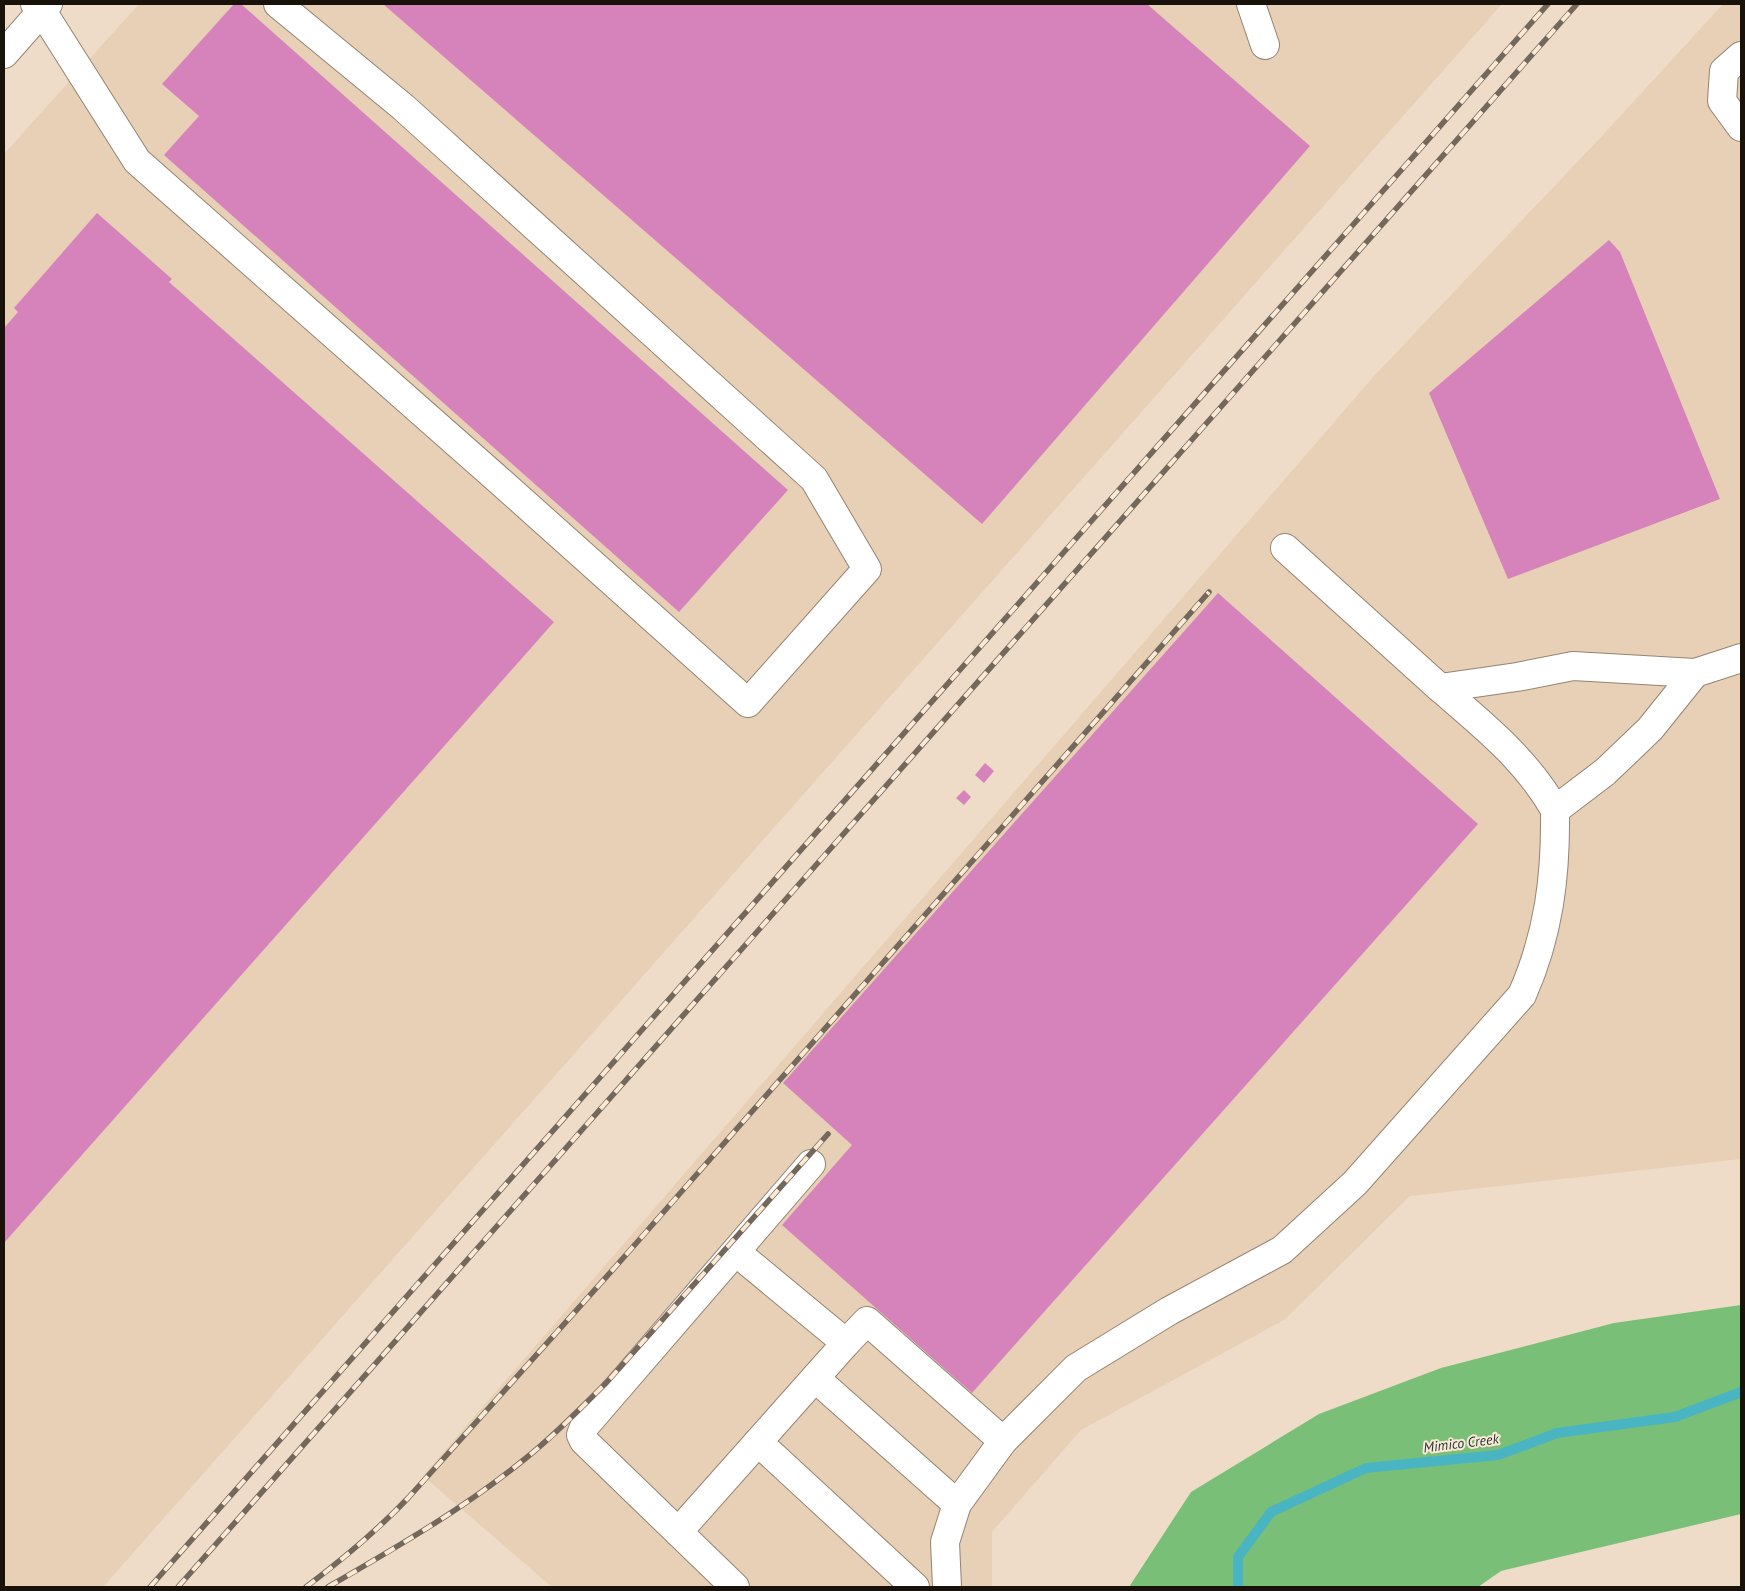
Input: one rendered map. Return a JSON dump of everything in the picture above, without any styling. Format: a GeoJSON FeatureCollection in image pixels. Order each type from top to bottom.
{"type":"FeatureCollection","features":[{"type":"Feature","properties":{"kind":"street"},"geometry":{"type":"LineString","coordinates":[[4,54],[42,6],[137,161],[502,482],[748,703],[867,570],[814,479],[403,107],[278,4]]}},
{"type":"Feature","properties":{"kind":"street"},"geometry":{"type":"LineString","coordinates":[[1251,4],[1265,44]]}},
{"type":"Feature","properties":{"kind":"street"},"geometry":{"type":"LineString","coordinates":[[1741,56],[1724,71],[1722,101],[1741,127]]}},
{"type":"Feature","properties":{"kind":"street"},"geometry":{"type":"LineString","coordinates":[[947,1587],[945,1542],[957,1504],[1003,1441],[1076,1368],[1169,1311],[1282,1250],[1356,1183],[1522,995],[1533,970],[1547,923],[1553,876],[1555,810],[1544,790],[1495,735],[1285,548]]}},
{"type":"Feature","properties":{"kind":"street"},"geometry":{"type":"LineString","coordinates":[[1440,688],[1517,677],[1573,666],[1695,673],[1741,658]]}},
{"type":"Feature","properties":{"kind":"street"},"geometry":{"type":"LineString","coordinates":[[1555,810],[1605,772],[1650,729],[1695,673]]}},
{"type":"Feature","properties":{"kind":"street"},"geometry":{"type":"LineString","coordinates":[[735,1587],[584,1442],[581,1435],[584,1427],[811,1164]]}},
{"type":"Feature","properties":{"kind":"street"},"geometry":{"type":"LineString","coordinates":[[736,1252],[846,1343]]}},
{"type":"Feature","properties":{"kind":"street"},"geometry":{"type":"LineString","coordinates":[[678,1532],[867,1321],[1003,1441]]}},
{"type":"Feature","properties":{"kind":"street"},"geometry":{"type":"LineString","coordinates":[[815,1378],[957,1504]]}},
{"type":"Feature","properties":{"kind":"street"},"geometry":{"type":"LineString","coordinates":[[758,1442],[915,1587]]}},
{"type":"Feature","properties":{"kind":"shaded area"},"geometry":{"type":"Polygon","coordinates":[[[139,4],[1502,4],[103,1587],[4,1587],[4,154],[139,4]]]}},
{"type":"Feature","properties":{"kind":"shaded area"},"geometry":{"type":"Polygon","coordinates":[[[1723,4],[1741,4],[1741,1159],[1410,1196],[1284,1320],[1081,1430],[992,1532],[992,1587],[552,1587],[423,1476],[1374,376],[1602,136],[1723,4]]]}},
{"type":"Feature","properties":{"kind":"green space"},"geometry":{"type":"Polygon","coordinates":[[[1741,1305],[1741,1514],[1501,1571],[1478,1587],[1129,1587],[1191,1492],[1319,1414],[1441,1368],[1614,1323],[1741,1305]]]}},
{"type":"Feature","properties":{"kind":"building"},"geometry":{"type":"Polygon","coordinates":[[[234,4],[241,4],[788,490],[679,612],[164,155],[199,116],[162,84],[234,4]]]}},
{"type":"Feature","properties":{"kind":"building"},"geometry":{"type":"Polygon","coordinates":[[[383,4],[1147,4],[1310,146],[982,524],[383,4]]]}},
{"type":"Feature","properties":{"kind":"building"},"geometry":{"type":"Polygon","coordinates":[[[97,213],[172,279],[169,282],[554,622],[4,1243],[4,328],[18,312],[14,308],[97,213]]]}},
{"type":"Feature","properties":{"kind":"building"},"geometry":{"type":"Polygon","coordinates":[[[1609,240],[1620,252],[1720,499],[1508,579],[1429,393],[1609,240]]]}},
{"type":"Feature","properties":{"kind":"building"},"geometry":{"type":"Polygon","coordinates":[[[1218,593],[1478,824],[972,1393],[782,1225],[852,1145],[783,1083],[1218,593]]]}},
{"type":"Feature","properties":{"kind":"building"},"geometry":{"type":"Polygon","coordinates":[[[985,763],[994,771],[984,783],[975,775],[985,763]]]}},
{"type":"Feature","properties":{"kind":"building"},"geometry":{"type":"Polygon","coordinates":[[[964,790],[971,797],[964,805],[956,798],[964,790]]]}},
{"type":"Feature","properties":{"kind":"waterway","name":"Mimico Creek"},"geometry":{"type":"LineString","coordinates":[[1238,1587],[1238,1557],[1271,1512],[1366,1468],[1498,1455],[1557,1433],[1675,1417],[1741,1392]]}},
{"type":"Feature","properties":{"kind":"railway"},"geometry":{"type":"LineString","coordinates":[[150,1587],[1548,4]]}},
{"type":"Feature","properties":{"kind":"railway"},"geometry":{"type":"LineString","coordinates":[[178,1587],[1577,4]]}},
{"type":"Feature","properties":{"kind":"railway"},"geometry":{"type":"LineString","coordinates":[[306,1587],[359,1544],[409,1497],[617,1265],[1209,592]]}},
{"type":"Feature","properties":{"kind":"railway"},"geometry":{"type":"LineString","coordinates":[[328,1587],[405,1542],[479,1494],[526,1458],[568,1421],[607,1382],[828,1134]]}}]}
